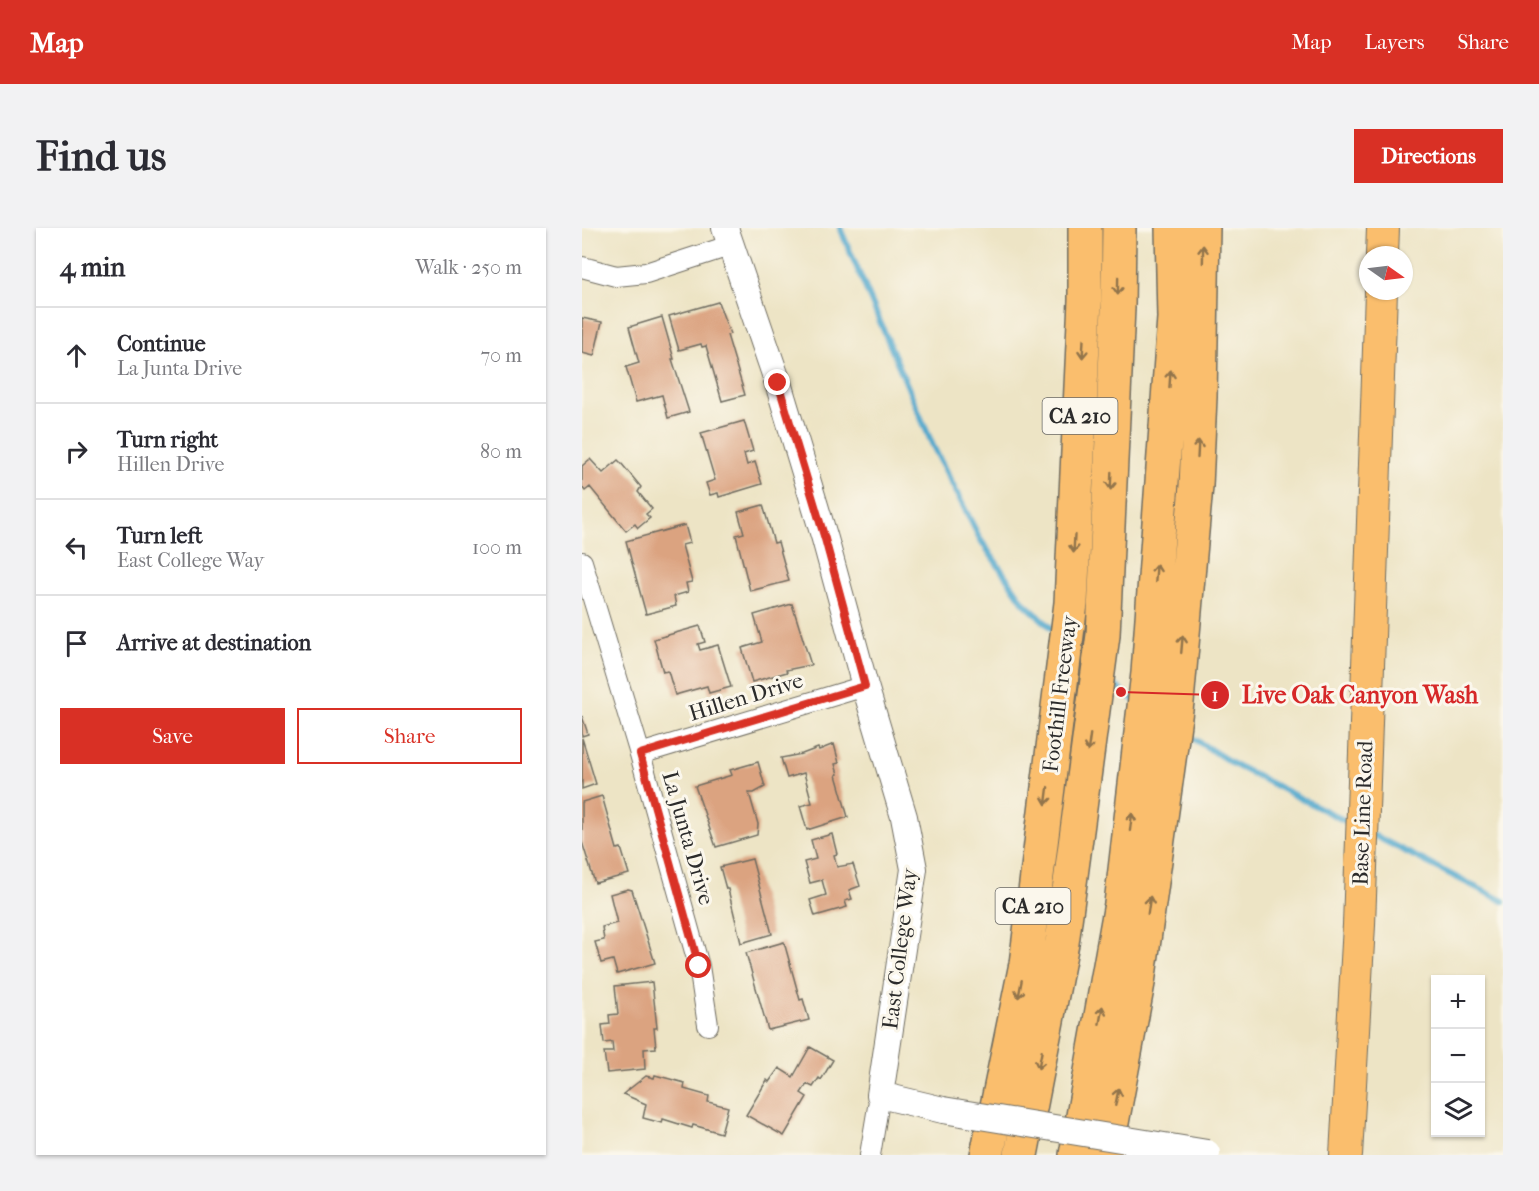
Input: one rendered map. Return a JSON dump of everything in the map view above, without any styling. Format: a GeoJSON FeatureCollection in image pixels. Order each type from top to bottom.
{"type":"FeatureCollection","features":[{"type":"Feature","properties":{"kind":"highway","name":"Foothill Freeway"},"geometry":{"type":"LineString","coordinates":[[987,1155],[1026,964],[1071,603],[1085,300],[1085,228]]}},
{"type":"Feature","properties":{"kind":"highway"},"geometry":{"type":"LineString","coordinates":[[1021,1155],[1062,943],[1103,635],[1118,308],[1119,228]]}},
{"type":"Feature","properties":{"kind":"highway"},"geometry":{"type":"LineString","coordinates":[[1076,1155],[1121,904],[1148,673],[1174,318],[1172,228]]}},
{"type":"Feature","properties":{"kind":"highway"},"geometry":{"type":"LineString","coordinates":[[1106,1155],[1138,983],[1178,702],[1196,486],[1203,228]]}},
{"type":"Feature","properties":{"kind":"main road"},"geometry":{"type":"LineString","coordinates":[[1382,246],[1383,228]]}},
{"type":"Feature","properties":{"kind":"main road","name":"Base Line Road"},"geometry":{"type":"LineString","coordinates":[[1346,1155],[1359,925],[1381,300]]}},
{"type":"Feature","properties":{"kind":"street"},"geometry":{"type":"LineString","coordinates":[[582,267],[616,276],[646,273],[729,237]]}},
{"type":"Feature","properties":{"kind":"street","name":"East College Way"},"geometry":{"type":"LineString","coordinates":[[729,237],[809,483],[904,817],[914,869],[870,1155]]}},
{"type":"Feature","properties":{"kind":"street","name":"La Junta Drive"},"geometry":{"type":"LineString","coordinates":[[582,562],[640,754],[699,966],[708,1025]]}},
{"type":"Feature","properties":{"kind":"street","name":"Hillen Drive"},"geometry":{"type":"LineString","coordinates":[[640,754],[865,686]]}},
{"type":"Feature","properties":{"kind":"street"},"geometry":{"type":"LineString","coordinates":[[880,1095],[942,1110],[1213,1154]]}},
{"type":"Feature","properties":{"kind":"building"},"geometry":{"type":"Polygon","coordinates":[[[718,302],[730,334],[727,335],[745,395],[722,401],[706,346],[702,347],[701,344],[679,350],[669,316],[718,302]]]}},
{"type":"Feature","properties":{"kind":"building"},"geometry":{"type":"Polygon","coordinates":[[[662,317],[674,359],[672,359],[689,412],[668,418],[662,395],[636,402],[626,367],[639,363],[629,327],[662,317]]]}},
{"type":"Feature","properties":{"kind":"building"},"geometry":{"type":"Polygon","coordinates":[[[582,318],[602,322],[594,356],[582,353],[582,318]]]}},
{"type":"Feature","properties":{"kind":"building"},"geometry":{"type":"Polygon","coordinates":[[[744,421],[753,451],[744,454],[747,465],[755,462],[762,484],[719,497],[718,493],[710,495],[706,483],[715,480],[701,433],[744,421]]]}},
{"type":"Feature","properties":{"kind":"building"},"geometry":{"type":"Polygon","coordinates":[[[590,459],[603,473],[618,460],[641,487],[638,492],[652,509],[646,514],[650,518],[638,528],[635,524],[626,531],[590,487],[585,491],[582,487],[582,466],[590,459]]]}},
{"type":"Feature","properties":{"kind":"building"},"geometry":{"type":"Polygon","coordinates":[[[763,505],[774,543],[778,542],[789,581],[750,591],[736,535],[744,533],[738,512],[763,505]]]}},
{"type":"Feature","properties":{"kind":"building"},"geometry":{"type":"Polygon","coordinates":[[[685,525],[690,543],[682,545],[692,582],[686,583],[688,592],[674,596],[676,606],[646,614],[626,541],[685,525]]]}},
{"type":"Feature","properties":{"kind":"building"},"geometry":{"type":"Polygon","coordinates":[[[792,604],[811,665],[786,670],[787,672],[752,682],[742,648],[762,642],[754,615],[792,604]]]}},
{"type":"Feature","properties":{"kind":"building"},"geometry":{"type":"Polygon","coordinates":[[[700,626],[705,642],[698,644],[700,650],[718,645],[731,687],[709,693],[707,686],[675,695],[668,671],[663,672],[654,639],[700,626]]]}},
{"type":"Feature","properties":{"kind":"building"},"geometry":{"type":"Polygon","coordinates":[[[582,716],[588,734],[582,736],[582,716]]]}},
{"type":"Feature","properties":{"kind":"building"},"geometry":{"type":"Polygon","coordinates":[[[582,738],[596,784],[582,789],[582,738]]]}},
{"type":"Feature","properties":{"kind":"building"},"geometry":{"type":"Polygon","coordinates":[[[834,744],[839,763],[835,764],[838,774],[836,775],[848,817],[807,830],[800,806],[812,803],[804,773],[787,778],[781,758],[818,748],[819,750],[834,744]]]}},
{"type":"Feature","properties":{"kind":"building"},"geometry":{"type":"Polygon","coordinates":[[[758,762],[765,787],[749,793],[758,824],[757,835],[716,847],[695,786],[732,775],[730,770],[758,762]]]}},
{"type":"Feature","properties":{"kind":"building"},"geometry":{"type":"Polygon","coordinates":[[[602,796],[617,849],[621,848],[629,874],[595,883],[582,842],[582,802],[602,796]]]}},
{"type":"Feature","properties":{"kind":"building"},"geometry":{"type":"Polygon","coordinates":[[[832,834],[837,854],[834,855],[837,867],[853,864],[860,886],[849,890],[852,899],[845,901],[847,907],[815,916],[810,900],[826,895],[822,880],[810,883],[804,862],[816,859],[811,840],[832,834]]]}},
{"type":"Feature","properties":{"kind":"building"},"geometry":{"type":"Polygon","coordinates":[[[752,859],[772,934],[741,943],[728,889],[726,889],[720,867],[752,859]]]}},
{"type":"Feature","properties":{"kind":"building"},"geometry":{"type":"Polygon","coordinates":[[[632,890],[655,963],[617,974],[613,960],[601,963],[595,942],[604,940],[602,927],[617,923],[610,894],[632,890]]]}},
{"type":"Feature","properties":{"kind":"building"},"geometry":{"type":"Polygon","coordinates":[[[784,942],[800,1000],[803,999],[809,1020],[768,1030],[746,953],[784,942]]]}},
{"type":"Feature","properties":{"kind":"building"},"geometry":{"type":"Polygon","coordinates":[[[652,982],[657,1028],[654,1028],[656,1048],[644,1049],[645,1069],[607,1073],[604,1052],[613,1052],[612,1042],[604,1043],[602,1025],[610,1024],[609,1015],[618,1014],[615,986],[652,982]]]}},
{"type":"Feature","properties":{"kind":"building"},"geometry":{"type":"Polygon","coordinates":[[[810,1047],[833,1060],[821,1080],[819,1078],[813,1087],[807,1084],[801,1093],[807,1097],[784,1136],[746,1115],[767,1080],[769,1082],[779,1068],[793,1077],[810,1047]]]}},
{"type":"Feature","properties":{"kind":"building"},"geometry":{"type":"Polygon","coordinates":[[[655,1075],[685,1083],[684,1089],[709,1096],[708,1102],[728,1107],[721,1133],[693,1125],[692,1128],[663,1119],[662,1123],[643,1118],[646,1104],[623,1094],[646,1076],[654,1078],[655,1075]]]}},
{"type":"Feature","properties":{"kind":"waterway"},"geometry":{"type":"LineString","coordinates":[[840,228],[933,446],[980,539],[1024,603],[1057,633]]}},
{"type":"Feature","properties":{"kind":"waterway"},"geometry":{"type":"LineString","coordinates":[[1109,681],[1134,700]]}},
{"type":"Feature","properties":{"kind":"waterway"},"geometry":{"type":"LineString","coordinates":[[1183,732],[1235,765],[1353,825]]}},
{"type":"Feature","properties":{"kind":"waterway"},"geometry":{"type":"LineString","coordinates":[[1373,835],[1503,901]]}},
{"type":"Feature","properties":{"kind":"place","name":"Live Oak Canyon Wash"},"geometry":{"type":"Point","coordinates":[1121,692]}},
{"type":"Feature","properties":{"kind":"route"},"geometry":{"type":"LineString","coordinates":[[699,966],[640,754],[865,686],[825,539],[778,383]]}}]}
